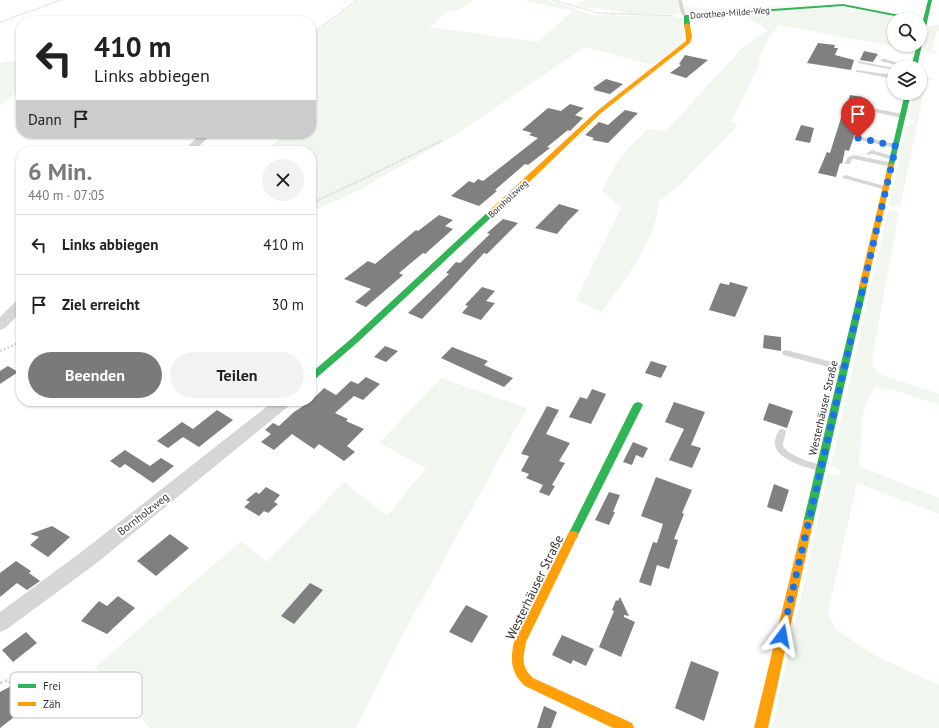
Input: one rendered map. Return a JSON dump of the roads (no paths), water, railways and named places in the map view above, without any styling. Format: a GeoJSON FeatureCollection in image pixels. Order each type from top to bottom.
{"type":"FeatureCollection","features":[{"type":"Feature","properties":{"kind":"street"},"geometry":{"type":"LineString","coordinates":[[925,12],[930,0]]}},
{"type":"Feature","properties":{"kind":"street","name":"Dorothea-Milde-Weg"},"geometry":{"type":"LineString","coordinates":[[686,16],[843,5],[887,13]]}},
{"type":"Feature","properties":{"kind":"street","name":"Bornholzweg"},"geometry":{"type":"LineString","coordinates":[[316,374],[361,335],[599,112],[688,42],[689,37],[686,16]]}},
{"type":"Feature","properties":{"kind":"street","name":"Westerhäuser Straße"},"geometry":{"type":"LineString","coordinates":[[761,728],[906,100]]}},
{"type":"Feature","properties":{"kind":"street"},"geometry":{"type":"LineString","coordinates":[[194,146],[202,138]]}},
{"type":"Feature","properties":{"kind":"street"},"geometry":{"type":"LineString","coordinates":[[0,325],[16,309]]}},
{"type":"Feature","properties":{"kind":"street","name":"Westerhäuser Straße"},"geometry":{"type":"LineString","coordinates":[[627,728],[529,682],[520,675],[515,664],[520,642],[638,405]]}},
{"type":"Feature","properties":{"kind":"street","name":"Bornholzweg"},"geometry":{"type":"LineString","coordinates":[[0,623],[91,556],[278,406]]}},
{"type":"Feature","properties":{"kind":"lane"},"geometry":{"type":"LineString","coordinates":[[680,0],[683,13],[686,16]]}},
{"type":"Feature","properties":{"kind":"lane"},"geometry":{"type":"LineString","coordinates":[[883,60],[887,61]]}},
{"type":"Feature","properties":{"kind":"lane"},"geometry":{"type":"LineString","coordinates":[[860,62],[887,68]]}},
{"type":"Feature","properties":{"kind":"lane"},"geometry":{"type":"LineString","coordinates":[[858,71],[887,76]]}},
{"type":"Feature","properties":{"kind":"lane"},"geometry":{"type":"LineString","coordinates":[[866,109],[903,116]]}},
{"type":"Feature","properties":{"kind":"lane"},"geometry":{"type":"LineString","coordinates":[[858,138],[896,146]]}},
{"type":"Feature","properties":{"kind":"lane"},"geometry":{"type":"LineString","coordinates":[[869,154],[872,152],[893,161]]}},
{"type":"Feature","properties":{"kind":"lane"},"geometry":{"type":"LineString","coordinates":[[848,163],[850,158],[854,157],[893,161]]}},
{"type":"Feature","properties":{"kind":"lane"},"geometry":{"type":"LineString","coordinates":[[845,176],[886,188]]}},
{"type":"Feature","properties":{"kind":"lane"},"geometry":{"type":"LineString","coordinates":[[786,353],[845,368]]}},
{"type":"Feature","properties":{"kind":"lane"},"geometry":{"type":"LineString","coordinates":[[782,432],[779,444],[781,450],[790,457],[821,468]]}}]}
